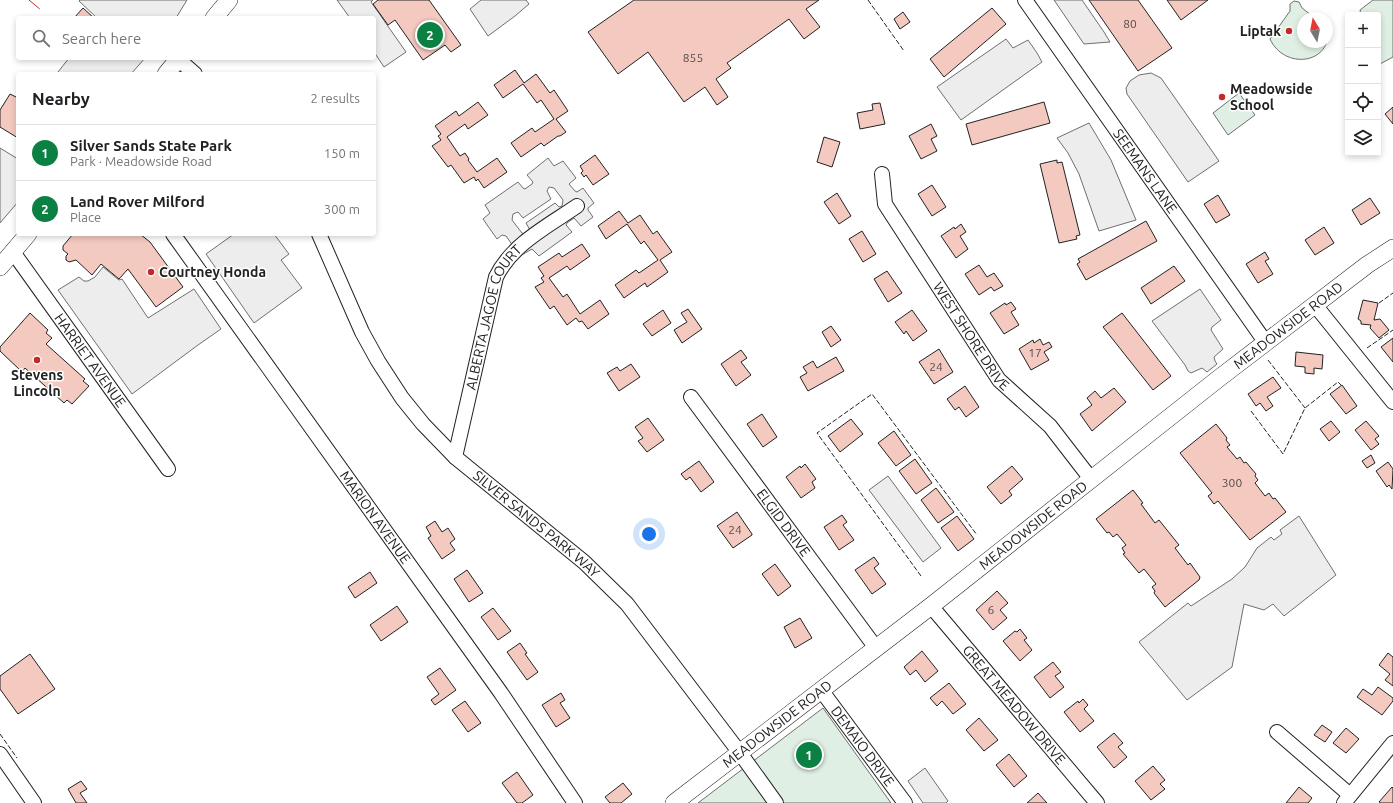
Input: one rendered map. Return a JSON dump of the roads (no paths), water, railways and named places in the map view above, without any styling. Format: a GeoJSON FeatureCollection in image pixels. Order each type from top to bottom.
{"type":"FeatureCollection","features":[{"type":"Feature","properties":{"kind":"main road"},"geometry":{"type":"LineString","coordinates":[[216,16],[229,0]]}},
{"type":"Feature","properties":{"kind":"main road"},"geometry":{"type":"LineString","coordinates":[[168,72],[178,60]]}},
{"type":"Feature","properties":{"kind":"main road"},"geometry":{"type":"LineString","coordinates":[[0,268],[26,236]]}},
{"type":"Feature","properties":{"kind":"main road","name":"MEADOWSIDE ROAD"},"geometry":{"type":"LineString","coordinates":[[674,803],[932,606],[1091,479],[1315,304],[1393,248]]}},
{"type":"Feature","properties":{"kind":"street","name":"SEEMANS LANE"},"geometry":{"type":"LineString","coordinates":[[1025,0],[1266,343]]}},
{"type":"Feature","properties":{"kind":"street"},"geometry":{"type":"LineString","coordinates":[[180,60],[193,72]]}},
{"type":"Feature","properties":{"kind":"street","name":"WEST SHORE DRIVE"},"geometry":{"type":"LineString","coordinates":[[882,174],[885,204],[999,380],[1050,426],[1091,479]]}},
{"type":"Feature","properties":{"kind":"street","name":"ALBERTA JAGOE COURT"},"geometry":{"type":"LineString","coordinates":[[455,457],[496,277],[500,269],[519,246],[577,206]]}},
{"type":"Feature","properties":{"kind":"street","name":"MARION AVENUE"},"geometry":{"type":"LineString","coordinates":[[174,236],[501,693],[575,803]]}},
{"type":"Feature","properties":{"kind":"street","name":"SILVER SANDS PARK WAY"},"geometry":{"type":"LineString","coordinates":[[320,236],[362,332],[378,361],[402,398],[423,424],[455,457],[584,562],[628,604],[776,803]]}},
{"type":"Feature","properties":{"kind":"street","name":"HARRIET AVENUE"},"geometry":{"type":"LineString","coordinates":[[13,252],[168,469]]}},
{"type":"Feature","properties":{"kind":"street"},"geometry":{"type":"LineString","coordinates":[[1315,304],[1393,402]]}},
{"type":"Feature","properties":{"kind":"street","name":"ELGID DRIVE"},"geometry":{"type":"LineString","coordinates":[[691,397],[876,648]]}},
{"type":"Feature","properties":{"kind":"street","name":"GREAT MEADOW DRIVE"},"geometry":{"type":"LineString","coordinates":[[932,606],[1097,803]]}},
{"type":"Feature","properties":{"kind":"street","name":"DEMAIO DRIVE"},"geometry":{"type":"LineString","coordinates":[[821,690],[905,803]]}},
{"type":"Feature","properties":{"kind":"street"},"geometry":{"type":"LineString","coordinates":[[1277,732],[1347,799],[1393,743]]}},
{"type":"Feature","properties":{"kind":"street"},"geometry":{"type":"LineString","coordinates":[[0,754],[34,803]]}},
{"type":"Feature","properties":{"kind":"place","name":"Liptak"},"geometry":{"type":"Point","coordinates":[1289,31]}},
{"type":"Feature","properties":{"kind":"place","name":"Land Rover Milford"},"geometry":{"type":"Point","coordinates":[430,35]}},
{"type":"Feature","properties":{"kind":"place","name":"Meadowside School"},"geometry":{"type":"Point","coordinates":[1222,97]}},
{"type":"Feature","properties":{"kind":"place","name":"Courtney Honda"},"geometry":{"type":"Point","coordinates":[151,272]}},
{"type":"Feature","properties":{"kind":"place","name":"Stevens Lincoln"},"geometry":{"type":"Point","coordinates":[37,360]}},
{"type":"Feature","properties":{"kind":"place","name":"Silver Sands State Park"},"geometry":{"type":"Point","coordinates":[809,755]}}]}
